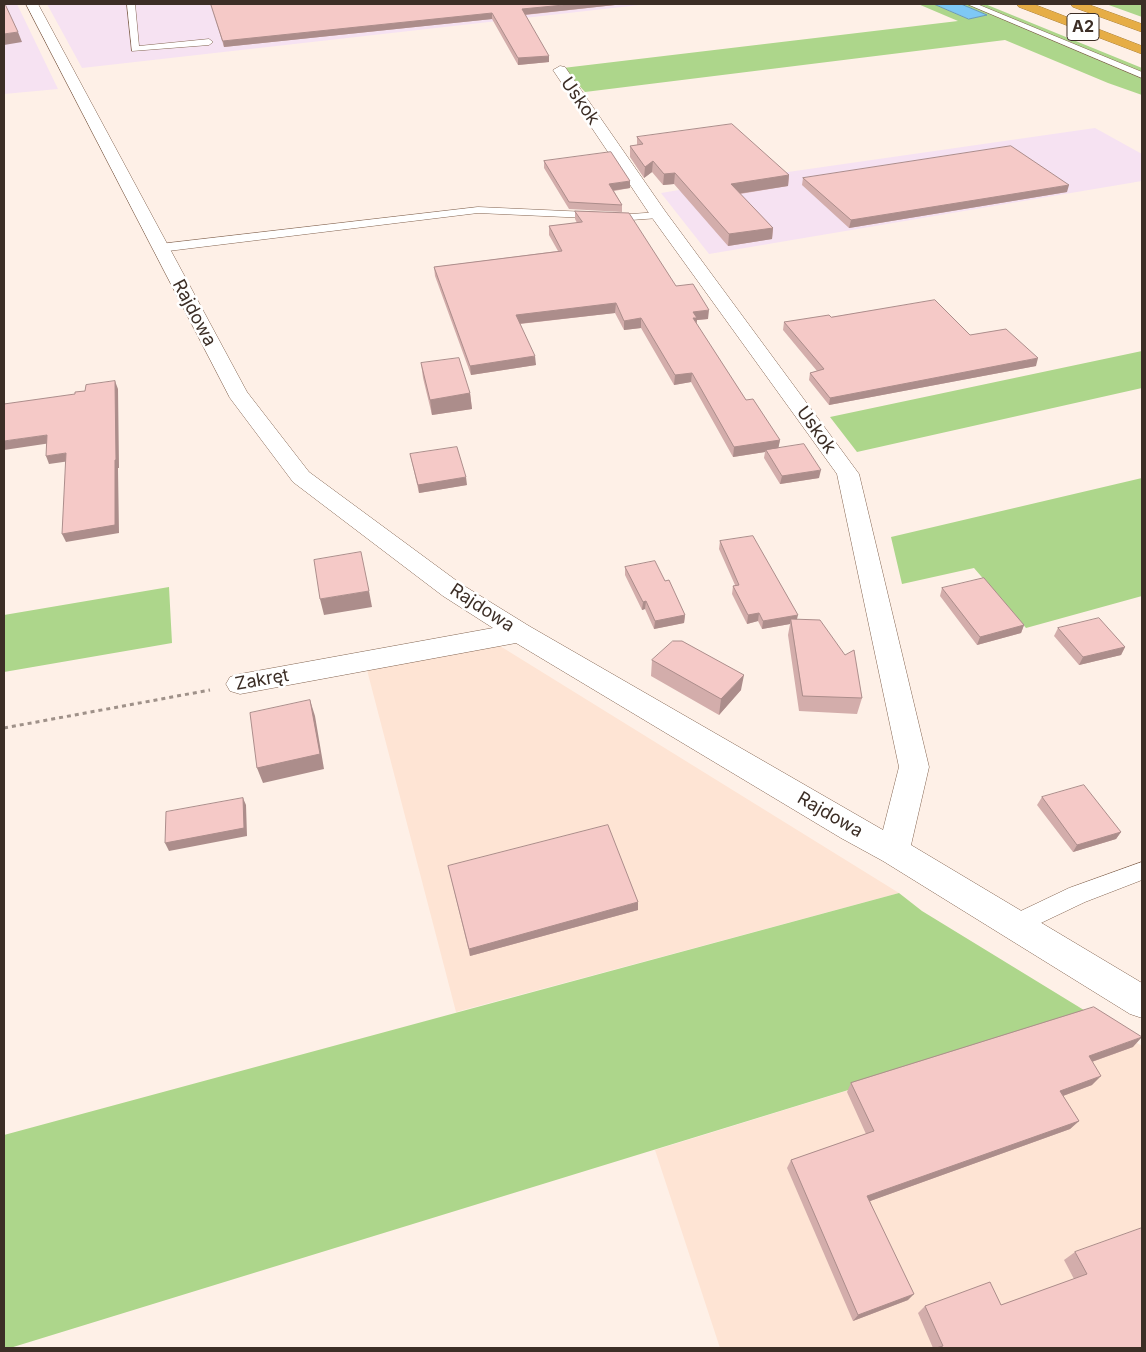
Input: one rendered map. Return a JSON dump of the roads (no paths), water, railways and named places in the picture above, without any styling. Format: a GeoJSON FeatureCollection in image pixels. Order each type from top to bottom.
{"type":"FeatureCollection","features":[{"type":"Feature","properties":{"kind":"highway","name":"A2"},"geometry":{"type":"LineString","coordinates":[[1023,4],[1142,50]]}},
{"type":"Feature","properties":{"kind":"highway"},"geometry":{"type":"LineString","coordinates":[[1077,4],[1142,28]]}},
{"type":"Feature","properties":{"kind":"street","name":"Rajdowa"},"geometry":{"type":"LineString","coordinates":[[32,4],[237,394],[301,477],[452,590],[520,633],[844,824],[894,851],[1142,1002]]}},
{"type":"Feature","properties":{"kind":"street","name":"Uskok"},"geometry":{"type":"LineString","coordinates":[[560,70],[659,215],[848,474],[914,767],[894,851]]}},
{"type":"Feature","properties":{"kind":"street","name":"Zakręt"},"geometry":{"type":"LineString","coordinates":[[240,684],[520,633]]}},
{"type":"Feature","properties":{"kind":"lane"},"geometry":{"type":"LineString","coordinates":[[131,4],[135,49],[209,42]]}},
{"type":"Feature","properties":{"kind":"lane"},"geometry":{"type":"LineString","coordinates":[[971,4],[1142,75]]}},
{"type":"Feature","properties":{"kind":"lane"},"geometry":{"type":"LineString","coordinates":[[160,248],[478,210],[631,217],[659,215]]}},
{"type":"Feature","properties":{"kind":"lane"},"geometry":{"type":"LineString","coordinates":[[1014,925],[1052,905],[1142,870]]}},
{"type":"Feature","properties":{"kind":"water"},"geometry":{"type":"Polygon","coordinates":[[[934,4],[961,4],[987,15],[969,19],[934,4]]]}}]}
